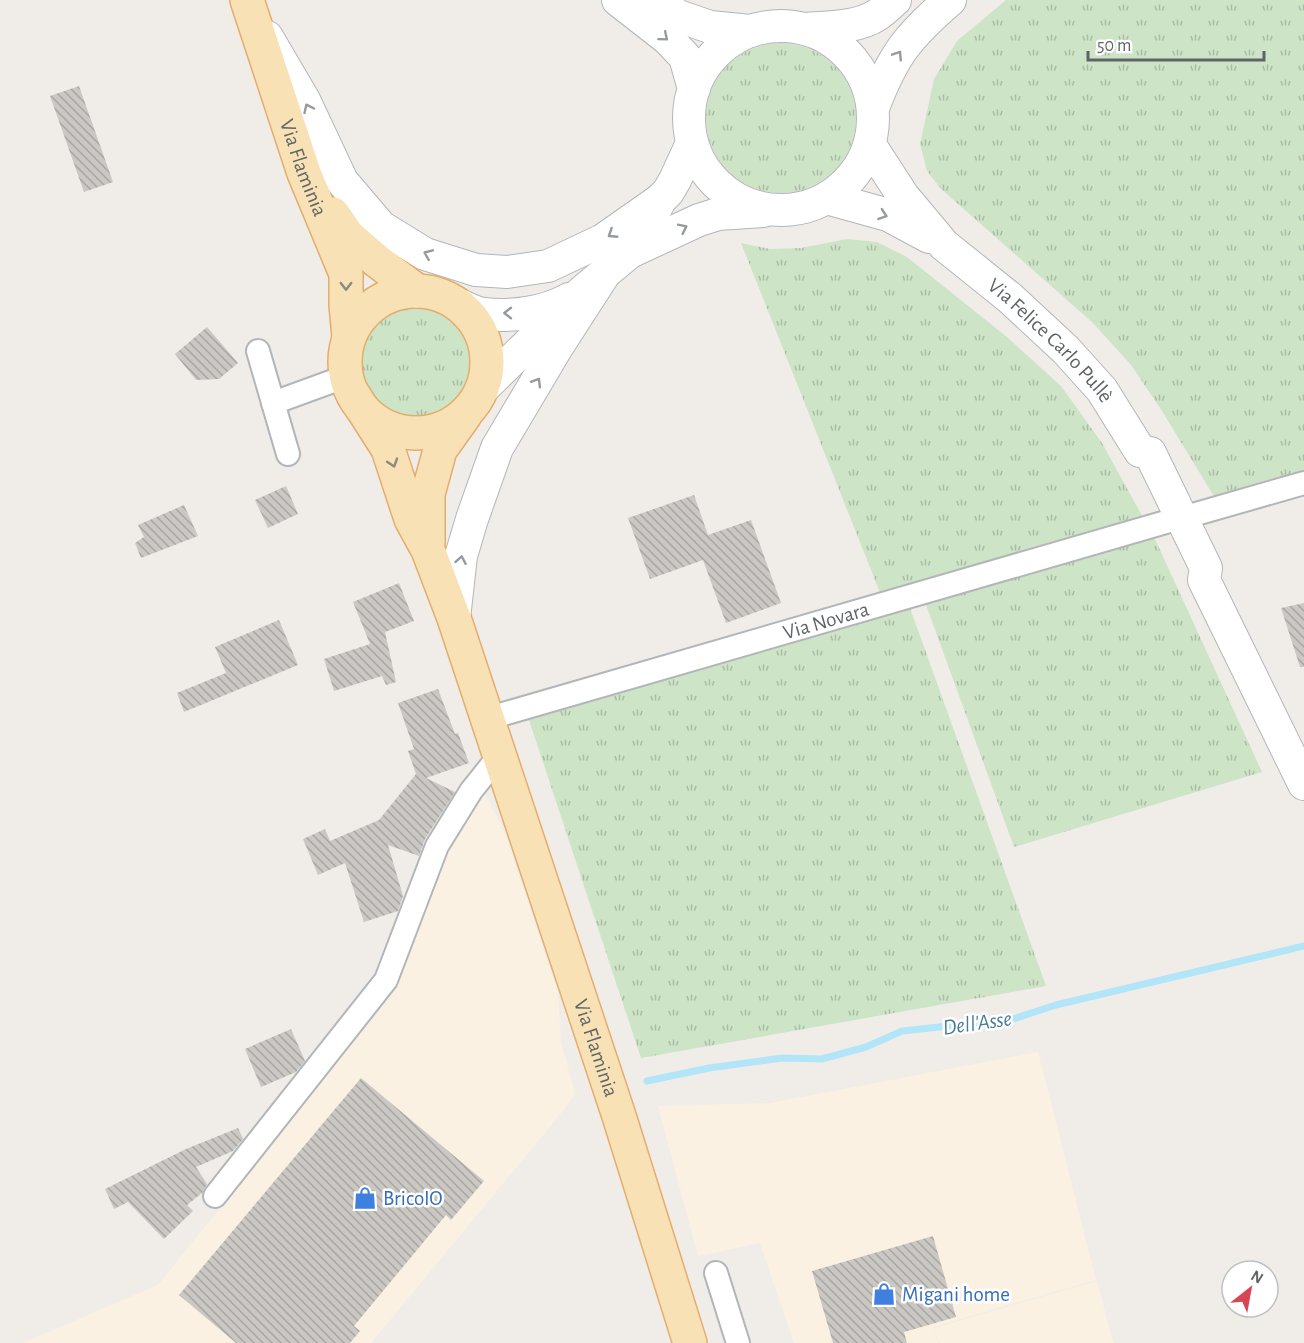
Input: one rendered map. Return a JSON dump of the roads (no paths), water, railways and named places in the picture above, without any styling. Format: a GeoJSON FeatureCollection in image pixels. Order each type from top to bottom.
{"type":"FeatureCollection","features":[{"type":"Feature","properties":{"kind":"main road"},"geometry":{"type":"LineString","coordinates":[[618,0],[668,39],[685,57],[694,89]]}},
{"type":"Feature","properties":{"kind":"main road"},"geometry":{"type":"LineString","coordinates":[[657,0],[678,16],[688,20],[710,27],[750,31]]}},
{"type":"Feature","properties":{"kind":"main road"},"geometry":{"type":"LineString","coordinates":[[775,210],[752,205],[730,194],[706,172],[692,143],[689,115],[700,73],[709,60],[735,38],[750,31],[778,26],[806,29],[843,26],[876,16],[896,0]]}},
{"type":"Feature","properties":{"kind":"main road"},"geometry":{"type":"LineString","coordinates":[[873,108],[895,57],[922,24],[950,0]]}},
{"type":"Feature","properties":{"kind":"main road"},"geometry":{"type":"LineString","coordinates":[[247,1],[304,100],[342,181],[381,227],[425,254],[476,270],[507,272],[548,266],[603,240],[660,201]]}},
{"type":"Feature","properties":{"kind":"main road","name":"Via Flaminia"},"geometry":{"type":"LineString","coordinates":[[247,1],[304,173],[346,274],[346,305],[350,337]]}},
{"type":"Feature","properties":{"kind":"main road"},"geometry":{"type":"LineString","coordinates":[[582,291],[557,306],[531,313],[483,314],[431,292],[393,294],[371,306],[362,315],[350,337],[346,350],[350,385],[371,417],[390,427],[411,432],[425,432],[445,426],[463,414],[582,291],[618,262],[691,224],[718,214],[810,206],[841,189],[863,161],[870,145],[874,120],[873,108],[869,90],[852,59],[839,46],[806,29]]}},
{"type":"Feature","properties":{"kind":"main road"},"geometry":{"type":"LineString","coordinates":[[454,618],[461,556],[497,448],[557,347],[668,192],[692,143]]}},
{"type":"Feature","properties":{"kind":"main road","name":"Via Felice Carlo Pullè"},"geometry":{"type":"LineString","coordinates":[[870,145],[903,196],[944,245]]}},
{"type":"Feature","properties":{"kind":"main road"},"geometry":{"type":"LineString","coordinates":[[304,173],[348,236],[417,291]]}},
{"type":"Feature","properties":{"kind":"main road","name":"Via Felice Carlo Pullè"},"geometry":{"type":"LineString","coordinates":[[826,198],[888,215],[944,245],[1010,298],[1066,350],[1102,390],[1140,451],[1150,453],[1174,520],[1206,568],[1204,580],[1304,784]]}},
{"type":"Feature","properties":{"kind":"main road"},"geometry":{"type":"LineString","coordinates":[[457,304],[476,324],[486,350],[487,363],[477,397]]}},
{"type":"Feature","properties":{"kind":"main road","name":"Via Flaminia"},"geometry":{"type":"LineString","coordinates":[[350,385],[388,449],[411,519],[428,550],[454,618],[615,1105],[690,1343]]}},
{"type":"Feature","properties":{"kind":"main road","name":"Via Flaminia"},"geometry":{"type":"LineString","coordinates":[[428,550],[428,494],[440,450],[477,397]]}},
{"type":"Feature","properties":{"kind":"street"},"geometry":{"type":"LineString","coordinates":[[258,351],[288,454]]}},
{"type":"Feature","properties":{"kind":"street"},"geometry":{"type":"LineString","coordinates":[[273,403],[350,385]]}},
{"type":"Feature","properties":{"kind":"street","name":"Via Novara"},"geometry":{"type":"LineString","coordinates":[[486,719],[1304,483]]}},
{"type":"Feature","properties":{"kind":"street"},"geometry":{"type":"LineString","coordinates":[[215,1196],[386,980],[437,846],[471,791],[499,756]]}},
{"type":"Feature","properties":{"kind":"street"},"geometry":{"type":"LineString","coordinates":[[716,1273],[738,1343]]}},
{"type":"Feature","properties":{"kind":"street"},"geometry":{"type":"LineString","coordinates":[[677,1305],[707,1343]]}},
{"type":"Feature","properties":{"kind":"waterway","name":"Dell'Asse"},"geometry":{"type":"LineString","coordinates":[[647,1081],[709,1068],[782,1058],[822,1059],[866,1047],[902,1031],[1013,1019],[1056,1005],[1304,946]]}},
{"type":"Feature","properties":{"kind":"place","name":"BricoIO"},"geometry":{"type":"Point","coordinates":[365,1198]}},
{"type":"Feature","properties":{"kind":"place","name":"Migani home"},"geometry":{"type":"Point","coordinates":[884,1294]}}]}
